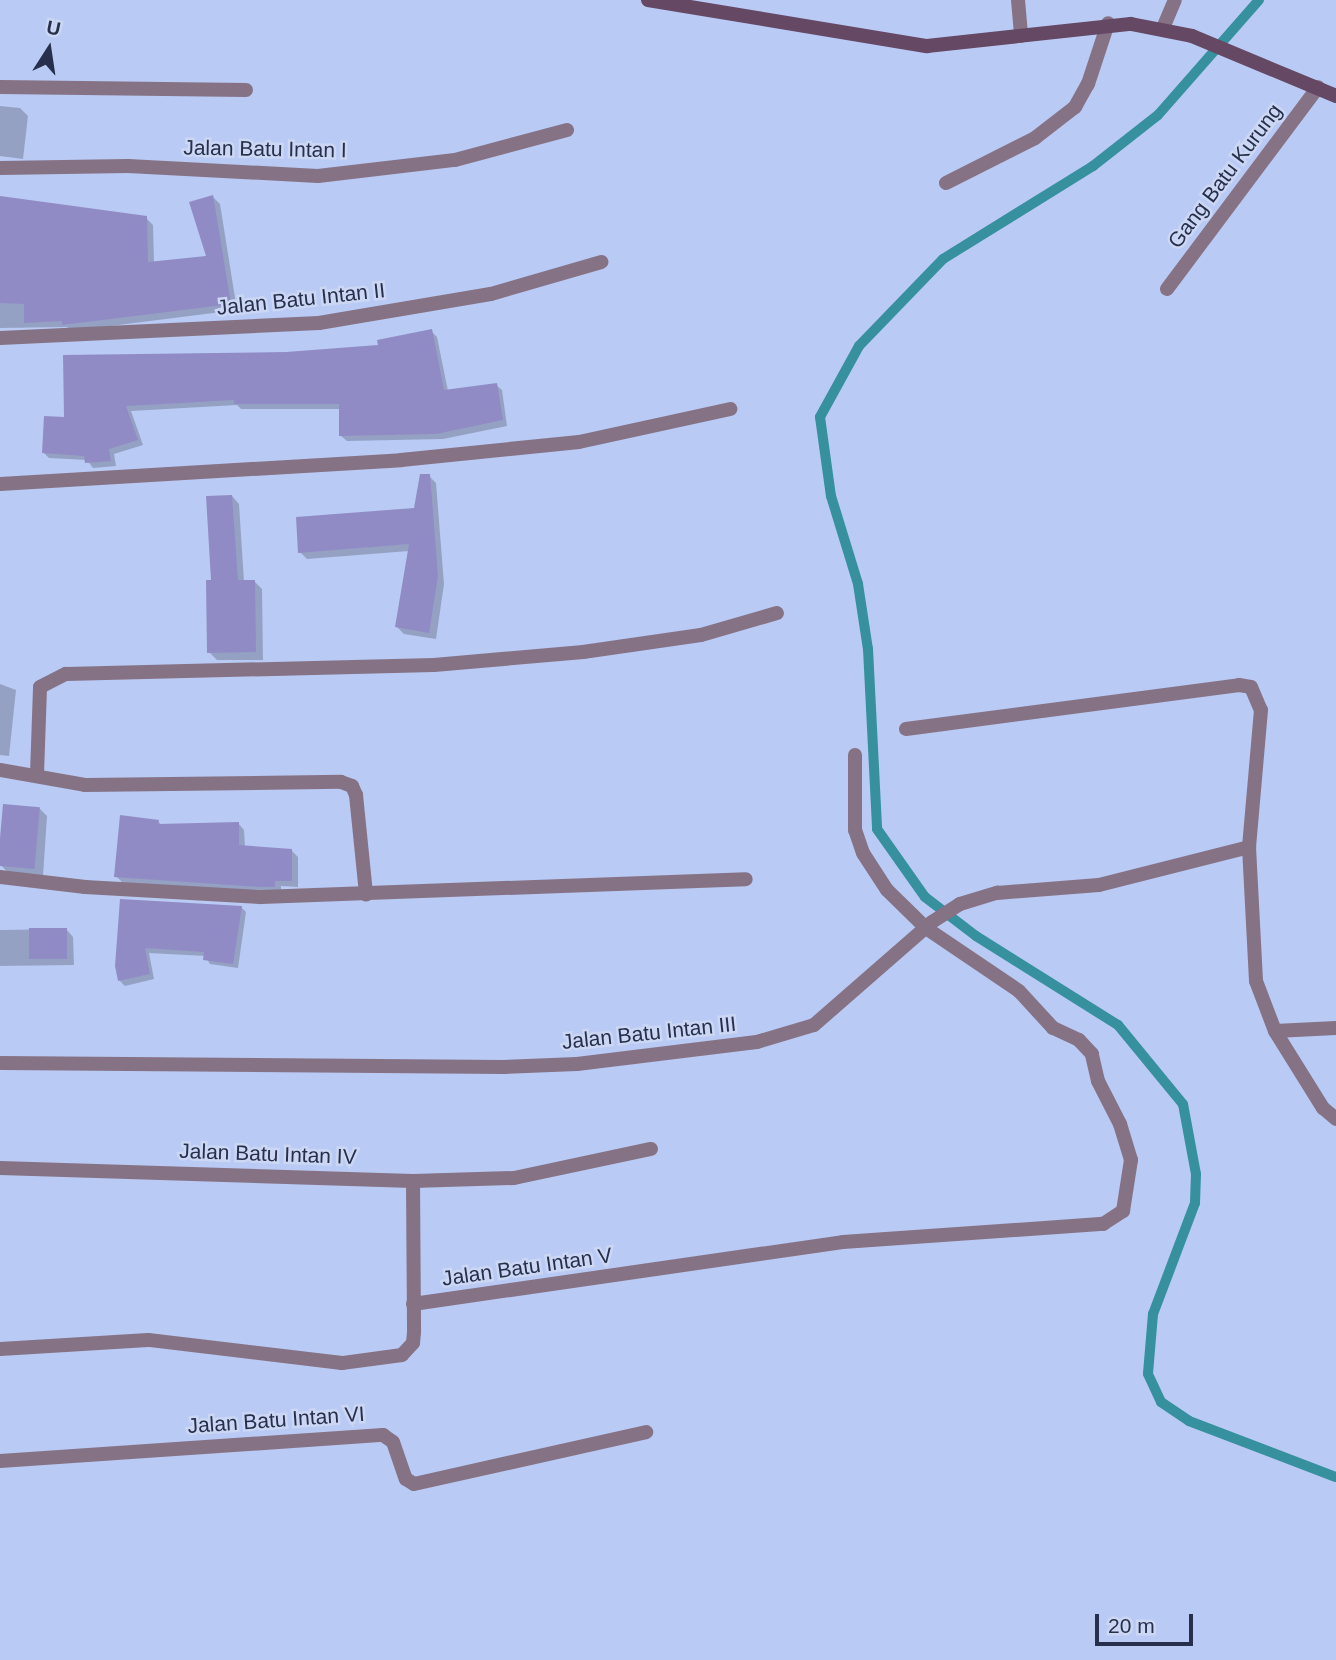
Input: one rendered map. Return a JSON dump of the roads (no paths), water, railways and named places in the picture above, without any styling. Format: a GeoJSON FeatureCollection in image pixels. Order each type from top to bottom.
{"type":"FeatureCollection","features":[{"type":"Feature","properties":{"kind":"street"},"geometry":{"type":"LineString","coordinates":[[648,0],[926,46],[1108,23],[1163,28],[1336,96]]}},
{"type":"Feature","properties":{"kind":"street"},"geometry":{"type":"LineString","coordinates":[[1018,0],[1020,36]]}},
{"type":"Feature","properties":{"kind":"street"},"geometry":{"type":"LineString","coordinates":[[1163,28],[1175,0]]}},
{"type":"Feature","properties":{"kind":"street"},"geometry":{"type":"LineString","coordinates":[[946,183],[1035,138],[1075,107],[1088,84],[1108,23]]}},
{"type":"Feature","properties":{"kind":"street"},"geometry":{"type":"LineString","coordinates":[[0,87],[246,90]]}},
{"type":"Feature","properties":{"kind":"street","name":"Gang Batu Kurung"},"geometry":{"type":"LineString","coordinates":[[1167,289],[1318,88]]}},
{"type":"Feature","properties":{"kind":"street","name":"Jalan Batu Intan I"},"geometry":{"type":"LineString","coordinates":[[0,169],[128,166],[318,176],[455,160],[567,130]]}},
{"type":"Feature","properties":{"kind":"street","name":"Jalan Batu Intan II"},"geometry":{"type":"LineString","coordinates":[[0,338],[318,323],[491,294],[601,262]]}},
{"type":"Feature","properties":{"kind":"street"},"geometry":{"type":"LineString","coordinates":[[0,484],[429,458],[579,442],[730,409]]}},
{"type":"Feature","properties":{"kind":"street"},"geometry":{"type":"LineString","coordinates":[[37,774],[40,687],[66,674],[448,664],[583,652],[701,635],[777,613]]}},
{"type":"Feature","properties":{"kind":"street"},"geometry":{"type":"LineString","coordinates":[[906,729],[1247,685],[1260,699],[1261,710],[1249,847],[1256,981],[1275,1031],[1323,1108],[1336,1119]]}},
{"type":"Feature","properties":{"kind":"street"},"geometry":{"type":"LineString","coordinates":[[855,755],[852,796],[863,853],[887,890],[929,925]]}},
{"type":"Feature","properties":{"kind":"street"},"geometry":{"type":"LineString","coordinates":[[0,770],[37,774],[85,785],[341,782],[352,786],[356,795],[366,894]]}},
{"type":"Feature","properties":{"kind":"street","name":"Jalan Batu Intan III"},"geometry":{"type":"LineString","coordinates":[[0,1063],[505,1067],[577,1065],[757,1042],[814,1025],[929,925],[960,904],[997,893],[1099,885],[1249,847]]}},
{"type":"Feature","properties":{"kind":"street"},"geometry":{"type":"LineString","coordinates":[[0,877],[85,887],[261,897],[746,879]]}},
{"type":"Feature","properties":{"kind":"street","name":"Jalan Batu Intan V"},"geometry":{"type":"LineString","coordinates":[[413,1304],[843,1242],[1103,1224],[1127,1202],[1131,1160],[1120,1124],[1098,1081],[1092,1054],[1079,1040],[1054,1028],[1019,991],[929,925]]}},
{"type":"Feature","properties":{"kind":"street"},"geometry":{"type":"LineString","coordinates":[[1275,1031],[1336,1028]]}},
{"type":"Feature","properties":{"kind":"street","name":"Jalan Batu Intan IV"},"geometry":{"type":"LineString","coordinates":[[0,1168],[412,1181],[514,1178],[650,1149]]}},
{"type":"Feature","properties":{"kind":"street"},"geometry":{"type":"LineString","coordinates":[[0,1349],[148,1340],[342,1363],[389,1360],[402,1355],[413,1342],[412,1181]]}},
{"type":"Feature","properties":{"kind":"street","name":"Jalan Batu Intan VI"},"geometry":{"type":"LineString","coordinates":[[0,1461],[383,1435],[393,1442],[406,1479],[414,1484],[646,1432]]}},
{"type":"Feature","properties":{"kind":"waterway"},"geometry":{"type":"LineString","coordinates":[[1259,0],[1158,115],[1093,166],[943,259],[859,346],[820,417],[831,496],[858,584],[868,649],[877,829],[925,897],[976,936],[1118,1025],[1183,1104],[1196,1174],[1195,1203],[1153,1314],[1148,1374],[1161,1402],[1189,1421],[1336,1477]]}}]}
